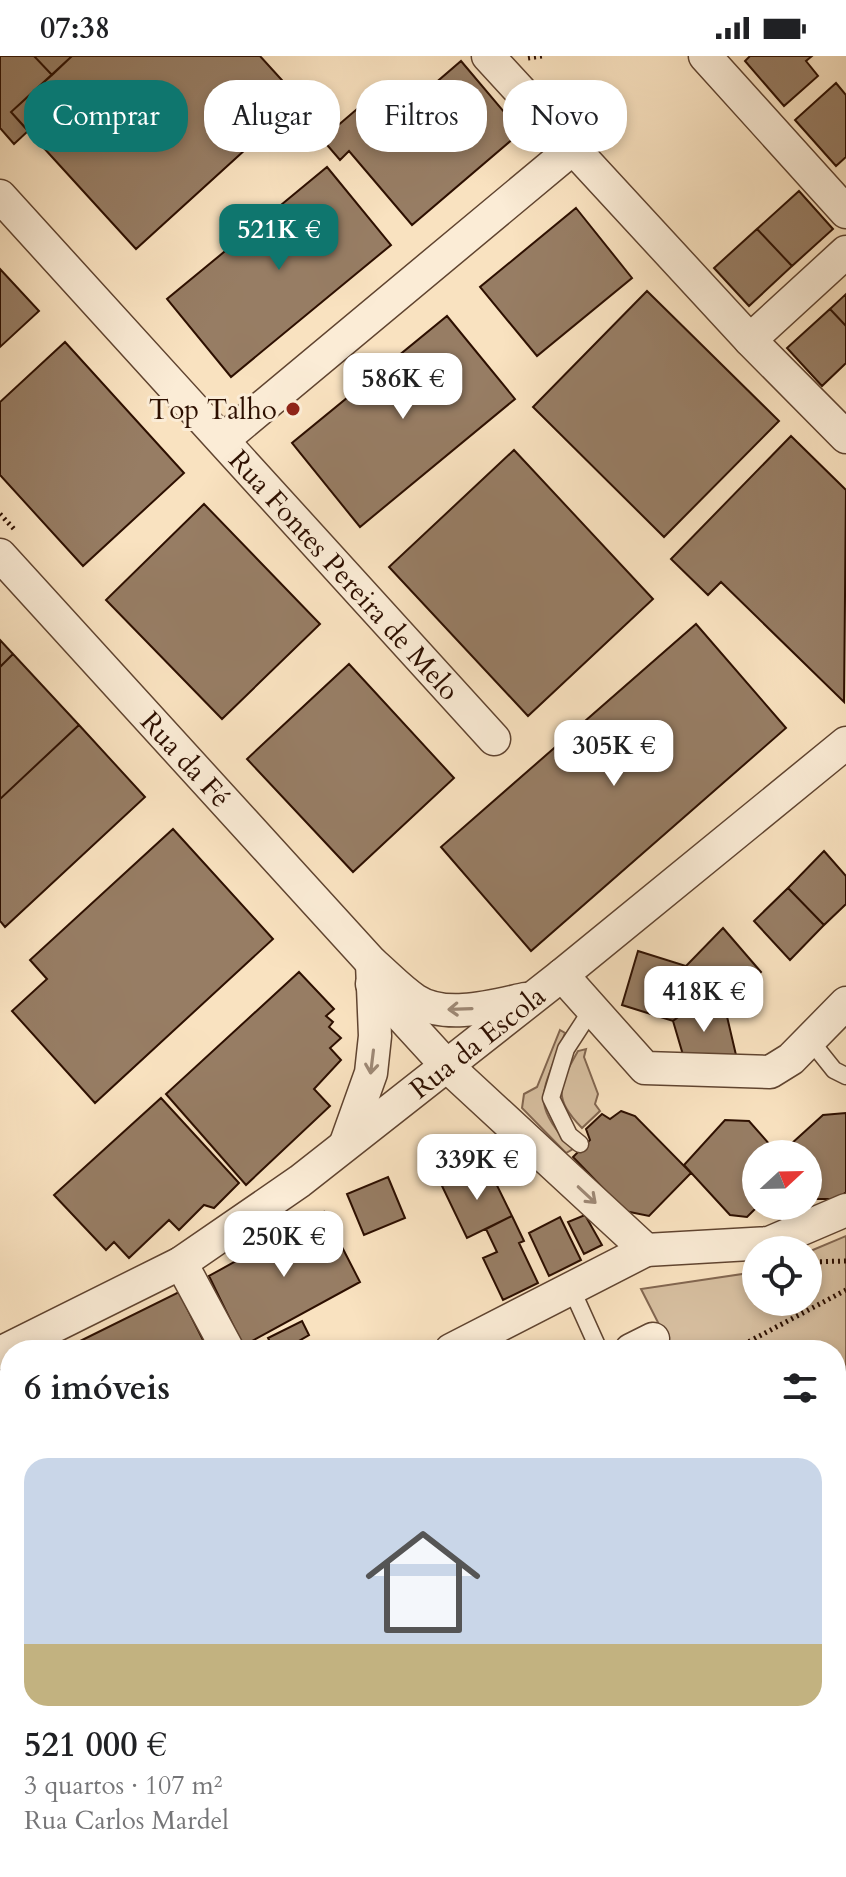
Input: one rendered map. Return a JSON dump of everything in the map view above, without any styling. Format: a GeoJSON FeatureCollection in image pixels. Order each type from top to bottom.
{"type":"FeatureCollection","features":[{"type":"Feature","properties":{"kind":"street"},"geometry":{"type":"LineString","coordinates":[[488,56],[510,80]]}},
{"type":"Feature","properties":{"kind":"street"},"geometry":{"type":"LineString","coordinates":[[705,56],[846,212]]}},
{"type":"Feature","properties":{"kind":"street"},"geometry":{"type":"LineString","coordinates":[[224,439],[568,152]]}},
{"type":"Feature","properties":{"kind":"street"},"geometry":{"type":"LineString","coordinates":[[575,152],[750,340],[846,437]]}},
{"type":"Feature","properties":{"kind":"street","name":"Rua Fontes Pereira de Melo"},"geometry":{"type":"LineString","coordinates":[[0,196],[494,739]]}},
{"type":"Feature","properties":{"kind":"street"},"geometry":{"type":"LineString","coordinates":[[750,340],[846,252]]}},
{"type":"Feature","properties":{"kind":"street","name":"Rua da Fé"},"geometry":{"type":"LineString","coordinates":[[0,555],[372,973],[447,1066],[646,1250]]}},
{"type":"Feature","properties":{"kind":"street","name":"Rua da Escola"},"geometry":{"type":"LineString","coordinates":[[30,1340],[187,1273],[536,996],[846,743]]}},
{"type":"Feature","properties":{"kind":"street"},"geometry":{"type":"LineString","coordinates":[[345,1145],[371,1073],[375,1036],[372,973]]}},
{"type":"Feature","properties":{"kind":"street","name":"Rua da Fé"},"geometry":{"type":"LineString","coordinates":[[372,973],[417,1002],[448,1010],[488,1008],[536,996]]}},
{"type":"Feature","properties":{"kind":"street"},"geometry":{"type":"LineString","coordinates":[[562,975],[645,1068],[770,1072],[791,1059],[846,1003]]}},
{"type":"Feature","properties":{"kind":"street","name":"Rua da Fé"},"geometry":{"type":"LineString","coordinates":[[399,1102],[436,1098],[460,1101],[505,1119]]}},
{"type":"Feature","properties":{"kind":"street"},"geometry":{"type":"LineString","coordinates":[[471,1340],[646,1250],[769,1243],[846,1210]]}},
{"type":"Feature","properties":{"kind":"street"},"geometry":{"type":"LineString","coordinates":[[187,1273],[223,1340]]}},
{"type":"Feature","properties":{"kind":"lane"},"geometry":{"type":"LineString","coordinates":[[580,1144],[569,1135],[551,1098],[566,1049],[592,1009]]}},
{"type":"Feature","properties":{"kind":"lane"},"geometry":{"type":"LineString","coordinates":[[810,1040],[834,1070],[846,1076]]}},
{"type":"Feature","properties":{"kind":"lane"},"geometry":{"type":"LineString","coordinates":[[572,1290],[594,1340]]}},
{"type":"Feature","properties":{"kind":"path"},"geometry":{"type":"LineString","coordinates":[[822,1262],[846,1261]]}},
{"type":"Feature","properties":{"kind":"path"},"geometry":{"type":"LineString","coordinates":[[752,1340],[846,1290]]}},
{"type":"Feature","properties":{"kind":"shaded area"},"geometry":{"type":"Polygon","coordinates":[[[560,1030],[565,1033],[544,1094],[549,1118],[573,1149],[566,1153],[522,1108],[524,1094],[537,1087],[560,1030]]]}},
{"type":"Feature","properties":{"kind":"shaded area"},"geometry":{"type":"Polygon","coordinates":[[[586,1049],[584,1057],[598,1094],[595,1104],[600,1111],[582,1128],[566,1108],[562,1091],[566,1074],[578,1051],[586,1049]]]}},
{"type":"Feature","properties":{"kind":"shaded area"},"geometry":{"type":"Polygon","coordinates":[[[846,1236],[846,1340],[667,1340],[641,1289],[742,1274],[742,1316],[822,1316],[822,1246],[846,1236]]]}},
{"type":"Feature","properties":{"kind":"building"},"geometry":{"type":"Polygon","coordinates":[[[0,56],[34,56],[52,75],[46,80],[24,80],[24,100],[11,112],[24,127],[24,135],[14,144],[0,128],[0,56]]]}},
{"type":"Feature","properties":{"kind":"building"},"geometry":{"type":"Polygon","coordinates":[[[34,56],[72,56],[52,75],[34,56]]]}},
{"type":"Feature","properties":{"kind":"building"},"geometry":{"type":"Polygon","coordinates":[[[72,56],[260,56],[282,80],[204,80],[204,152],[243,152],[136,249],[47,152],[188,152],[188,80],[46,80],[72,56]]]}},
{"type":"Feature","properties":{"kind":"building"},"geometry":{"type":"Polygon","coordinates":[[[750,56],[812,56],[806,61],[818,76],[784,106],[745,61],[750,56]]]}},
{"type":"Feature","properties":{"kind":"building"},"geometry":{"type":"Polygon","coordinates":[[[461,61],[477,80],[439,80],[461,61]]]}},
{"type":"Feature","properties":{"kind":"building"},"geometry":{"type":"Polygon","coordinates":[[[836,83],[846,95],[846,157],[836,166],[795,120],[836,83]]]}},
{"type":"Feature","properties":{"kind":"building"},"geometry":{"type":"Polygon","coordinates":[[[487,92],[503,111],[503,147],[412,225],[349,151],[340,160],[333,152],[340,152],[340,124],[356,110],[356,152],[487,152],[487,92]]]}},
{"type":"Feature","properties":{"kind":"building"},"geometry":{"type":"Polygon","coordinates":[[[24,100],[24,126],[11,112],[24,100]]]}},
{"type":"Feature","properties":{"kind":"building"},"geometry":{"type":"Polygon","coordinates":[[[327,167],[391,245],[231,377],[167,299],[327,167]]]}},
{"type":"Feature","properties":{"kind":"building"},"geometry":{"type":"Polygon","coordinates":[[[799,191],[833,229],[792,266],[757,229],[799,191]]]}},
{"type":"Feature","properties":{"kind":"building"},"geometry":{"type":"Polygon","coordinates":[[[576,208],[632,278],[537,356],[480,287],[576,208]]]}},
{"type":"Feature","properties":{"kind":"building"},"geometry":{"type":"Polygon","coordinates":[[[757,229],[792,266],[749,306],[714,268],[757,229]]]}},
{"type":"Feature","properties":{"kind":"building"},"geometry":{"type":"Polygon","coordinates":[[[0,269],[39,311],[0,347],[0,269]]]}},
{"type":"Feature","properties":{"kind":"building"},"geometry":{"type":"Polygon","coordinates":[[[647,291],[779,421],[664,537],[533,407],[647,291]]]}},
{"type":"Feature","properties":{"kind":"building"},"geometry":{"type":"Polygon","coordinates":[[[846,294],[846,326],[830,309],[846,294]]]}},
{"type":"Feature","properties":{"kind":"building"},"geometry":{"type":"Polygon","coordinates":[[[830,309],[846,326],[846,363],[822,386],[787,348],[830,309]]]}},
{"type":"Feature","properties":{"kind":"building"},"geometry":{"type":"Polygon","coordinates":[[[447,316],[515,399],[360,527],[292,443],[447,316]]]}},
{"type":"Feature","properties":{"kind":"building"},"geometry":{"type":"Polygon","coordinates":[[[65,342],[184,473],[83,566],[0,475],[0,402],[65,342]]]}},
{"type":"Feature","properties":{"kind":"building"},"geometry":{"type":"Polygon","coordinates":[[[791,436],[846,490],[844,702],[721,582],[708,595],[671,559],[791,436]]]}},
{"type":"Feature","properties":{"kind":"building"},"geometry":{"type":"Polygon","coordinates":[[[514,450],[653,599],[528,716],[389,567],[514,450]]]}},
{"type":"Feature","properties":{"kind":"building"},"geometry":{"type":"Polygon","coordinates":[[[204,504],[320,624],[222,719],[106,600],[204,504]]]}},
{"type":"Feature","properties":{"kind":"building"},"geometry":{"type":"Polygon","coordinates":[[[696,624],[786,728],[531,951],[441,847],[696,624]]]}},
{"type":"Feature","properties":{"kind":"building"},"geometry":{"type":"Polygon","coordinates":[[[0,640],[13,654],[0,667],[0,640]]]}},
{"type":"Feature","properties":{"kind":"building"},"geometry":{"type":"Polygon","coordinates":[[[13,654],[79,725],[0,799],[0,667],[13,654]]]}},
{"type":"Feature","properties":{"kind":"building"},"geometry":{"type":"Polygon","coordinates":[[[349,664],[454,778],[353,872],[247,759],[349,664]]]}},
{"type":"Feature","properties":{"kind":"building"},"geometry":{"type":"Polygon","coordinates":[[[79,725],[145,797],[5,927],[0,921],[0,799],[79,725]]]}},
{"type":"Feature","properties":{"kind":"building"},"geometry":{"type":"Polygon","coordinates":[[[173,829],[273,939],[95,1103],[12,1011],[47,979],[30,960],[173,829]]]}},
{"type":"Feature","properties":{"kind":"building"},"geometry":{"type":"Polygon","coordinates":[[[824,851],[846,876],[846,904],[824,925],[788,888],[824,851]]]}},
{"type":"Feature","properties":{"kind":"building"},"geometry":{"type":"Polygon","coordinates":[[[788,888],[824,925],[790,960],[754,921],[788,888]]]}},
{"type":"Feature","properties":{"kind":"building"},"geometry":{"type":"Polygon","coordinates":[[[723,928],[761,972],[725,1008],[698,1002],[686,966],[723,928]]]}},
{"type":"Feature","properties":{"kind":"building"},"geometry":{"type":"Polygon","coordinates":[[[638,951],[686,966],[698,1002],[673,1021],[622,1005],[638,951]]]}},
{"type":"Feature","properties":{"kind":"building"},"geometry":{"type":"Polygon","coordinates":[[[299,972],[334,1009],[326,1016],[333,1022],[329,1027],[341,1038],[330,1048],[341,1060],[314,1089],[330,1106],[246,1185],[166,1094],[299,972]]]}},
{"type":"Feature","properties":{"kind":"building"},"geometry":{"type":"Polygon","coordinates":[[[698,1002],[725,1008],[736,1055],[686,1065],[673,1021],[698,1002]]]}},
{"type":"Feature","properties":{"kind":"building"},"geometry":{"type":"Polygon","coordinates":[[[161,1098],[239,1183],[214,1208],[204,1205],[179,1230],[169,1220],[129,1258],[114,1242],[106,1250],[54,1195],[161,1098]]]}},
{"type":"Feature","properties":{"kind":"building"},"geometry":{"type":"Polygon","coordinates":[[[621,1111],[635,1116],[691,1173],[649,1216],[625,1211],[573,1157],[590,1140],[586,1129],[602,1114],[610,1119],[621,1111]]]}},
{"type":"Feature","properties":{"kind":"building"},"geometry":{"type":"Polygon","coordinates":[[[846,1113],[846,1192],[838,1199],[822,1199],[822,1140],[795,1140],[823,1115],[846,1113]]]}},
{"type":"Feature","properties":{"kind":"building"},"geometry":{"type":"Polygon","coordinates":[[[725,1120],[749,1121],[766,1140],[742,1140],[742,1216],[730,1215],[684,1165],[725,1120]]]}},
{"type":"Feature","properties":{"kind":"building"},"geometry":{"type":"Polygon","coordinates":[[[479,1168],[481,1173],[489,1169],[512,1216],[467,1238],[442,1186],[479,1168]]]}},
{"type":"Feature","properties":{"kind":"building"},"geometry":{"type":"Polygon","coordinates":[[[388,1177],[405,1218],[364,1235],[347,1194],[388,1177]]]}},
{"type":"Feature","properties":{"kind":"building"},"geometry":{"type":"Polygon","coordinates":[[[324,1212],[360,1282],[254,1340],[240,1340],[209,1276],[324,1212]]]}},
{"type":"Feature","properties":{"kind":"building"},"geometry":{"type":"Polygon","coordinates":[[[585,1215],[602,1245],[584,1254],[568,1222],[585,1215]]]}},
{"type":"Feature","properties":{"kind":"building"},"geometry":{"type":"Polygon","coordinates":[[[512,1216],[524,1241],[519,1243],[538,1283],[503,1300],[483,1258],[497,1252],[486,1229],[512,1216]]]}},
{"type":"Feature","properties":{"kind":"building"},"geometry":{"type":"Polygon","coordinates":[[[560,1217],[581,1260],[549,1276],[529,1233],[560,1217]]]}},
{"type":"Feature","properties":{"kind":"building"},"geometry":{"type":"Polygon","coordinates":[[[179,1292],[203,1340],[82,1340],[179,1292]]]}},
{"type":"Feature","properties":{"kind":"building"},"geometry":{"type":"Polygon","coordinates":[[[302,1321],[309,1335],[300,1340],[268,1338],[302,1321]]]}},
{"type":"Feature","properties":{"kind":"place","name":"Top Talho"},"geometry":{"type":"Point","coordinates":[293,409]}}]}
